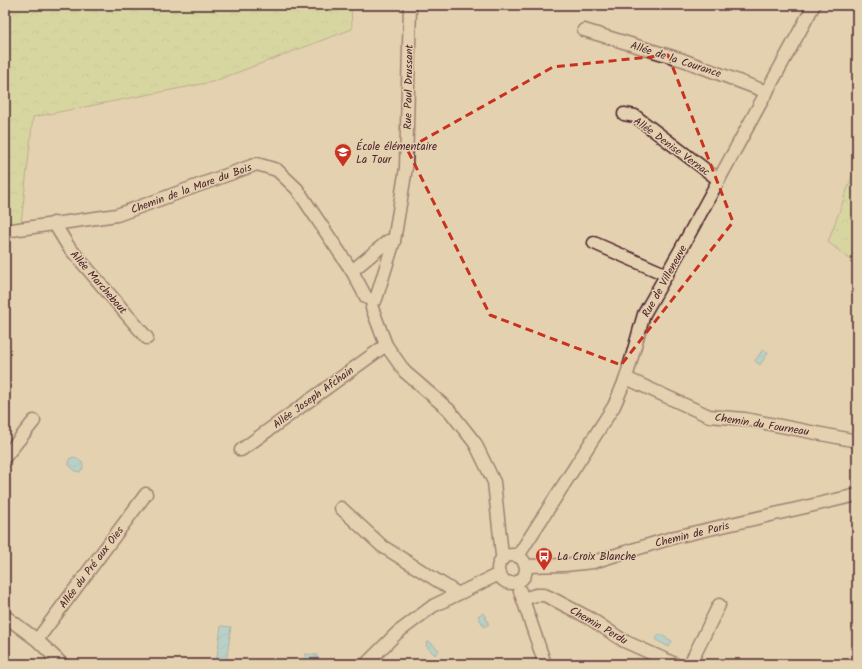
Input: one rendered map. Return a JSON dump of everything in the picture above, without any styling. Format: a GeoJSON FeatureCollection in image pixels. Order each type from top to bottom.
{"type":"FeatureCollection","features":[{"type":"Feature","properties":{"kind":"street","name":"Rue Paul Drussant"},"geometry":{"type":"LineString","coordinates":[[372,302],[394,241],[406,168],[410,5]]}},
{"type":"Feature","properties":{"kind":"street","name":"Rue de Villeneuve"},"geometry":{"type":"LineString","coordinates":[[518,556],[614,406],[626,378],[644,314],[667,275],[814,5]]}},
{"type":"Feature","properties":{"kind":"street","name":"Allée de la Courance"},"geometry":{"type":"LineString","coordinates":[[584,30],[683,60],[767,92]]}},
{"type":"Feature","properties":{"kind":"street","name":"Allée Denise Vernac"},"geometry":{"type":"LineString","coordinates":[[624,114],[635,116],[719,180]]}},
{"type":"Feature","properties":{"kind":"street","name":"Chemin de la Mare du Bois"},"geometry":{"type":"LineString","coordinates":[[5,232],[54,223],[117,215],[257,164],[277,170],[297,189],[352,271],[366,297],[372,302]]}},
{"type":"Feature","properties":{"kind":"street","name":"Allée Marchebout"},"geometry":{"type":"LineString","coordinates":[[54,223],[68,246],[147,338]]}},
{"type":"Feature","properties":{"kind":"street"},"geometry":{"type":"LineString","coordinates":[[352,271],[388,241],[394,241]]}},
{"type":"Feature","properties":{"kind":"street"},"geometry":{"type":"LineString","coordinates":[[594,243],[667,275]]}},
{"type":"Feature","properties":{"kind":"street"},"geometry":{"type":"LineString","coordinates":[[372,302],[386,345],[405,372],[449,410],[475,443],[494,482],[502,555],[504,557]]}},
{"type":"Feature","properties":{"kind":"street","name":"Allée Joseph Afchain"},"geometry":{"type":"LineString","coordinates":[[241,450],[386,345]]}},
{"type":"Feature","properties":{"kind":"street","name":"Chemin du Fourneau"},"geometry":{"type":"LineString","coordinates":[[626,378],[709,416],[745,420],[857,440]]}},
{"type":"Feature","properties":{"kind":"street"},"geometry":{"type":"LineString","coordinates":[[5,457],[34,421]]}},
{"type":"Feature","properties":{"kind":"street","name":"Allée du Pré aux Oies"},"geometry":{"type":"LineString","coordinates":[[37,640],[146,494]]}},
{"type":"Feature","properties":{"kind":"street","name":"Chemin de Paris"},"geometry":{"type":"LineString","coordinates":[[526,566],[565,565],[593,562],[675,537],[857,495]]}},
{"type":"Feature","properties":{"kind":"street"},"geometry":{"type":"LineString","coordinates":[[341,508],[382,546],[457,593]]}},
{"type":"Feature","properties":{"kind":"street"},"geometry":{"type":"LineString","coordinates":[[510,555],[518,556],[523,560],[526,566],[524,577],[518,582],[514,583],[505,581],[499,574],[498,566],[504,557],[510,555]]}},
{"type":"Feature","properties":{"kind":"street"},"geometry":{"type":"LineString","coordinates":[[370,662],[397,633],[433,606],[457,593],[499,574]]}},
{"type":"Feature","properties":{"kind":"street"},"geometry":{"type":"LineString","coordinates":[[518,582],[545,664]]}},
{"type":"Feature","properties":{"kind":"street","name":"Chemin Perdu"},"geometry":{"type":"LineString","coordinates":[[523,599],[536,595],[544,595],[591,619],[624,641],[675,664]]}},
{"type":"Feature","properties":{"kind":"street"},"geometry":{"type":"LineString","coordinates":[[690,664],[719,605]]}},
{"type":"Feature","properties":{"kind":"street"},"geometry":{"type":"LineString","coordinates":[[5,616],[37,640],[62,664]]}},
{"type":"Feature","properties":{"kind":"highlighted area"},"geometry":{"type":"Polygon","coordinates":[[[668,55],[733,222],[621,365],[490,315],[407,149],[553,67],[668,55]]]}},
{"type":"Feature","properties":{"kind":"green space"},"geometry":{"type":"Polygon","coordinates":[[[5,5],[351,5],[352,29],[212,82],[33,117],[21,223],[5,225],[5,5]]]}},
{"type":"Feature","properties":{"kind":"green space"},"geometry":{"type":"Polygon","coordinates":[[[857,163],[857,265],[828,242],[857,163]]]}},
{"type":"Feature","properties":{"kind":"water"},"geometry":{"type":"Polygon","coordinates":[[[763,349],[768,353],[760,365],[755,361],[763,349]]]}},
{"type":"Feature","properties":{"kind":"water"},"geometry":{"type":"Polygon","coordinates":[[[74,457],[83,463],[83,468],[80,472],[75,471],[69,465],[69,459],[74,457]]]}},
{"type":"Feature","properties":{"kind":"water"},"geometry":{"type":"Polygon","coordinates":[[[483,613],[489,624],[484,627],[478,616],[483,613]]]}},
{"type":"Feature","properties":{"kind":"water"},"geometry":{"type":"Polygon","coordinates":[[[221,626],[231,627],[226,664],[216,664],[221,626]]]}},
{"type":"Feature","properties":{"kind":"water"},"geometry":{"type":"Polygon","coordinates":[[[659,634],[672,641],[669,647],[656,640],[659,634]]]}},
{"type":"Feature","properties":{"kind":"water"},"geometry":{"type":"Polygon","coordinates":[[[427,642],[430,642],[439,650],[435,655],[426,646],[427,642]]]}},
{"type":"Feature","properties":{"kind":"water"},"geometry":{"type":"Polygon","coordinates":[[[305,654],[317,655],[317,664],[304,664],[305,654]]]}},
{"type":"Feature","properties":{"kind":"place","name":"École élémentaire La Tour"},"geometry":{"type":"Point","coordinates":[343,167]}},
{"type":"Feature","properties":{"kind":"place","name":"La Croix Blanche"},"geometry":{"type":"Point","coordinates":[544,571]}}]}
